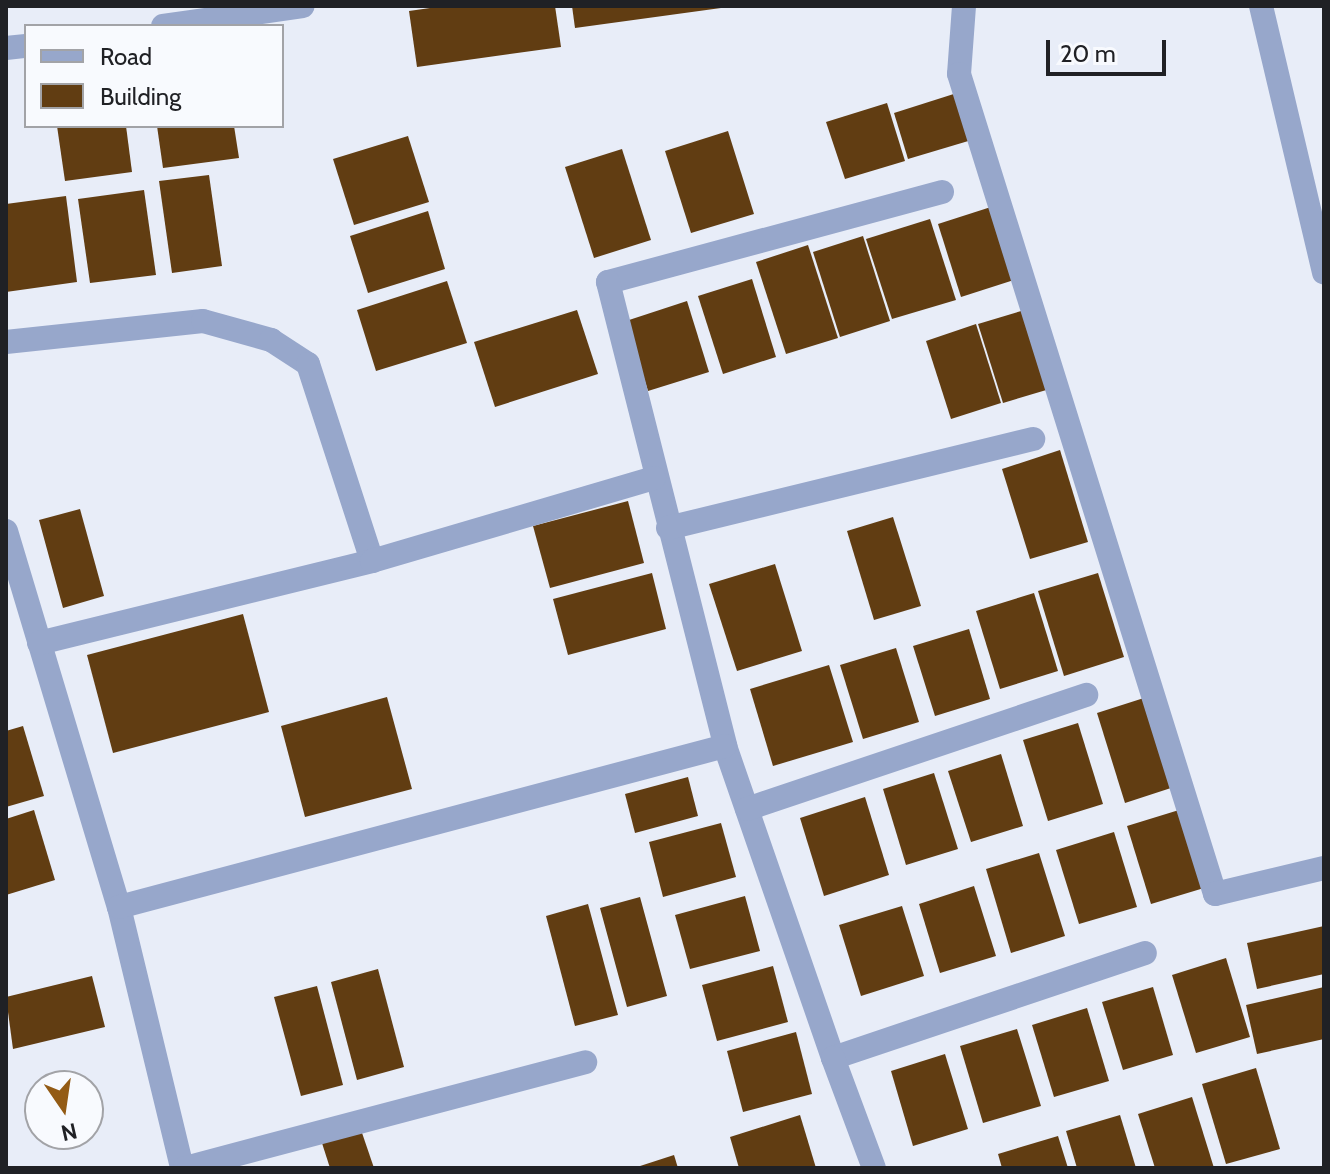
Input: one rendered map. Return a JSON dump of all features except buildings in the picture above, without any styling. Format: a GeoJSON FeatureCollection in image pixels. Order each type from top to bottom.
{"type":"FeatureCollection","features":[{"type":"Feature","properties":{"kind":"street"},"geometry":{"type":"LineString","coordinates":[[177,24],[303,6]]}},
{"type":"Feature","properties":{"kind":"street"},"geometry":{"type":"LineString","coordinates":[[964,6],[959,74],[1215,894],[1324,868]]}},
{"type":"Feature","properties":{"kind":"street"},"geometry":{"type":"LineString","coordinates":[[1261,6],[1324,273]]}},
{"type":"Feature","properties":{"kind":"street"},"geometry":{"type":"LineString","coordinates":[[874,1168],[725,746],[654,478],[608,282],[942,192]]}},
{"type":"Feature","properties":{"kind":"street"},"geometry":{"type":"LineString","coordinates":[[6,342],[203,321],[271,340],[308,364],[372,561]]}},
{"type":"Feature","properties":{"kind":"street"},"geometry":{"type":"LineString","coordinates":[[668,528],[1033,439]]}},
{"type":"Feature","properties":{"kind":"street"},"geometry":{"type":"LineString","coordinates":[[39,643],[372,561],[654,478]]}},
{"type":"Feature","properties":{"kind":"street"},"geometry":{"type":"LineString","coordinates":[[6,531],[119,907],[183,1168],[585,1062]]}},
{"type":"Feature","properties":{"kind":"street"},"geometry":{"type":"LineString","coordinates":[[747,809],[1086,695]]}},
{"type":"Feature","properties":{"kind":"street"},"geometry":{"type":"LineString","coordinates":[[119,907],[725,746]]}},
{"type":"Feature","properties":{"kind":"street"},"geometry":{"type":"LineString","coordinates":[[833,1058],[1145,953]]}}]}
